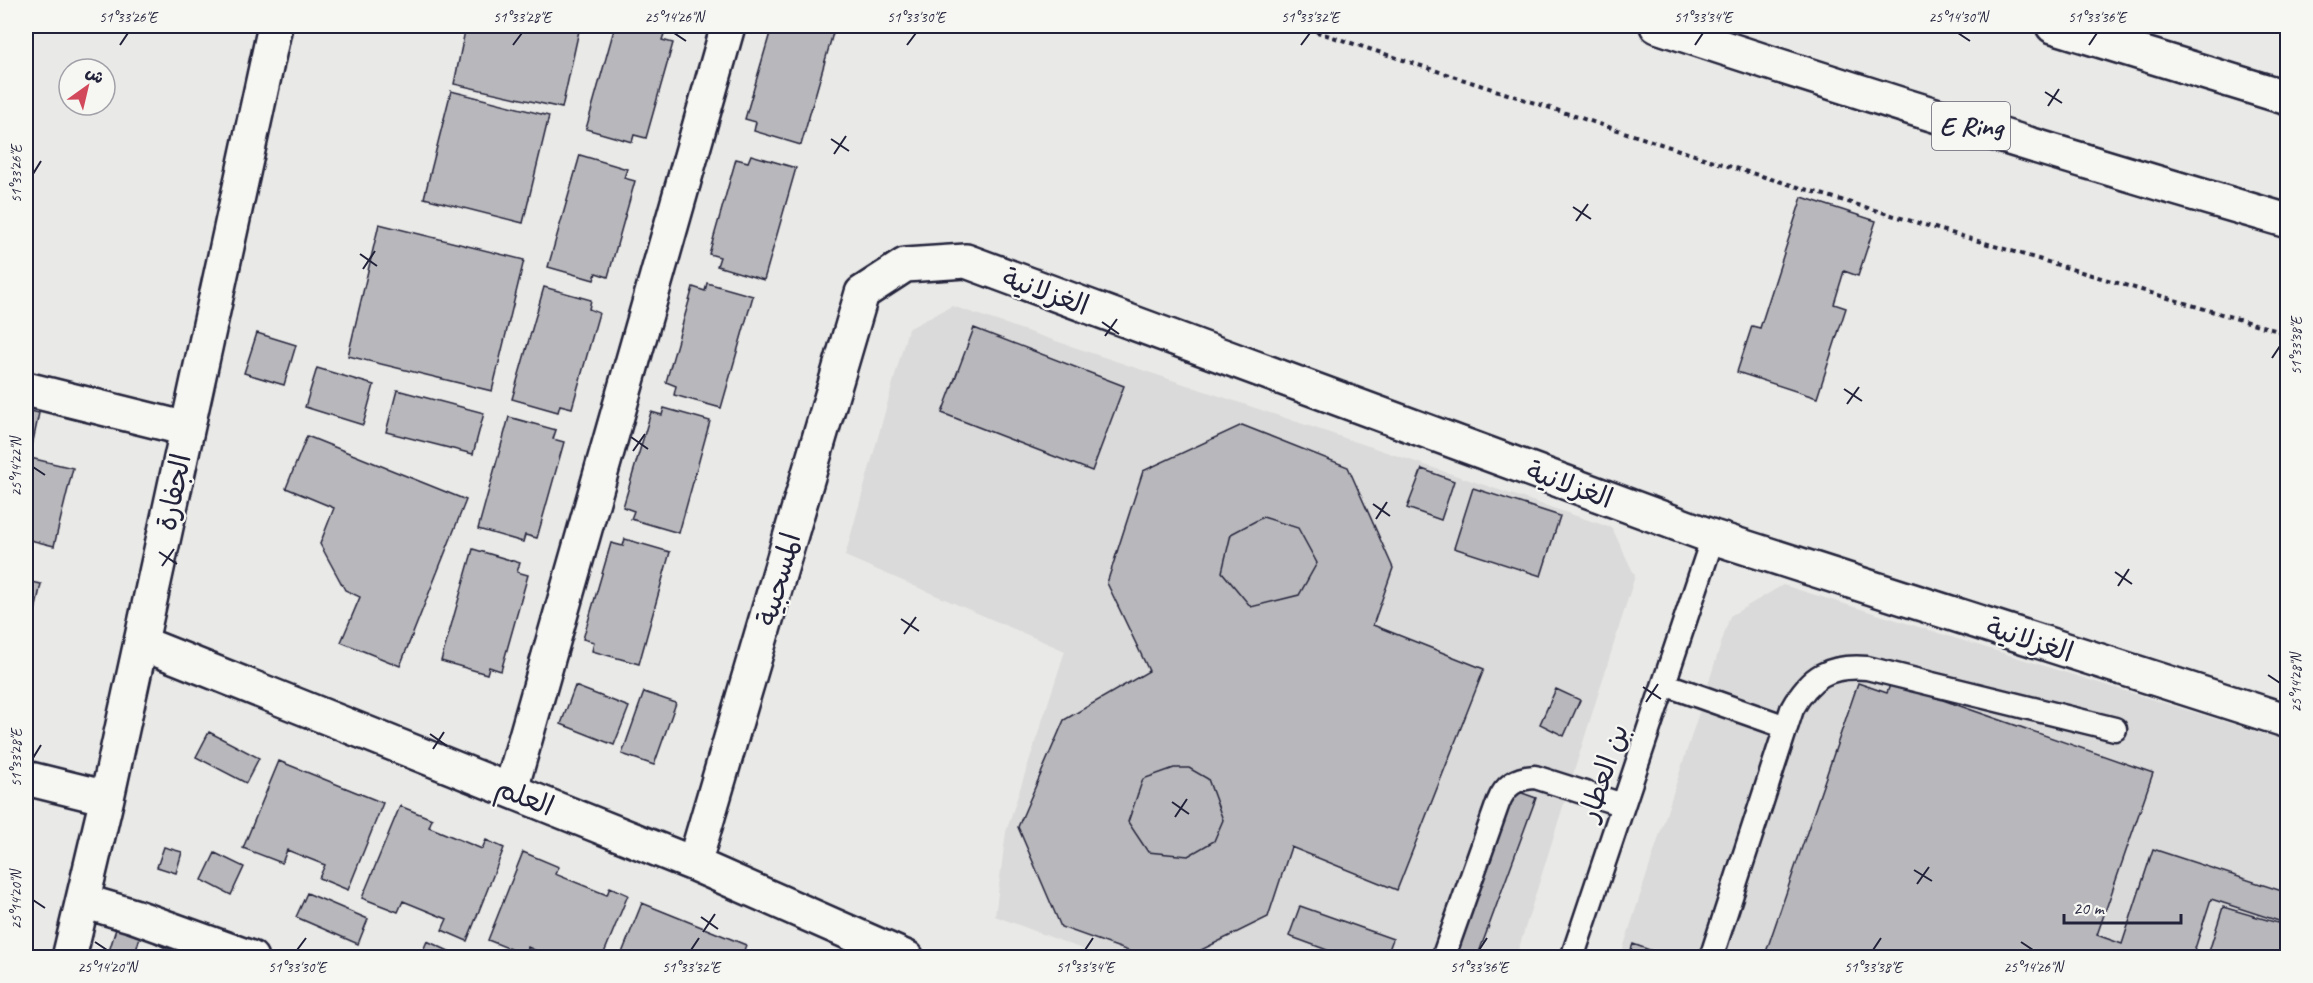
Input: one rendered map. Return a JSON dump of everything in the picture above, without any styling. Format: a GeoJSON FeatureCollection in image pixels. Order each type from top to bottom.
{"type":"FeatureCollection","features":[{"type":"Feature","properties":{"kind":"street","name":"الجفارة"},"geometry":{"type":"LineString","coordinates":[[69,957],[107,798],[275,26]]}},
{"type":"Feature","properties":{"kind":"street"},"geometry":{"type":"LineString","coordinates":[[511,789],[728,26]]}},
{"type":"Feature","properties":{"kind":"street","name":"E Ring"},"geometry":{"type":"LineString","coordinates":[[1657,26],[1825,82],[2288,221]]}},
{"type":"Feature","properties":{"kind":"street"},"geometry":{"type":"LineString","coordinates":[[2053,26],[2288,98]]}},
{"type":"Feature","properties":{"kind":"street","name":"الغزلانية"},"geometry":{"type":"LineString","coordinates":[[862,293],[904,265],[966,261],[1713,537],[2288,721]]}},
{"type":"Feature","properties":{"kind":"street","name":"المسحبية"},"geometry":{"type":"LineString","coordinates":[[694,864],[862,293]]}},
{"type":"Feature","properties":{"kind":"street"},"geometry":{"type":"LineString","coordinates":[[26,389],[187,429]]}},
{"type":"Feature","properties":{"kind":"street","name":"العلم"},"geometry":{"type":"LineString","coordinates":[[141,643],[694,864],[907,957]]}},
{"type":"Feature","properties":{"kind":"street"},"geometry":{"type":"LineString","coordinates":[[26,778],[107,798]]}},
{"type":"Feature","properties":{"kind":"street"},"geometry":{"type":"LineString","coordinates":[[83,901],[134,916],[251,957]]}},
{"type":"Feature","properties":{"kind":"lane","name":"بن العطار"},"geometry":{"type":"LineString","coordinates":[[1572,957],[1713,537]]}},
{"type":"Feature","properties":{"kind":"lane"},"geometry":{"type":"LineString","coordinates":[[1711,957],[1792,709],[1801,692],[1814,679],[1830,670],[1849,666],[1867,668],[2115,729]]}},
{"type":"Feature","properties":{"kind":"lane"},"geometry":{"type":"LineString","coordinates":[[1664,684],[1786,727]]}},
{"type":"Feature","properties":{"kind":"lane"},"geometry":{"type":"LineString","coordinates":[[1443,957],[1497,803],[1502,792],[1511,783],[1523,777],[1535,777],[1623,805]]}},
{"type":"Feature","properties":{"kind":"path"},"geometry":{"type":"LineString","coordinates":[[1299,26],[1728,166],[2288,334]]}},
{"type":"Feature","properties":{"kind":"shaded area"},"geometry":{"type":"Polygon","coordinates":[[[952,306],[1612,528],[1635,576],[1516,957],[1106,958],[995,916],[1006,832],[1065,651],[845,556],[908,329],[952,306]]]}},
{"type":"Feature","properties":{"kind":"shaded area"},"geometry":{"type":"Polygon","coordinates":[[[1783,585],[2287,741],[2287,957],[1620,958],[1730,616],[1783,585]]]}},
{"type":"Feature","properties":{"kind":"building"},"geometry":{"type":"Polygon","coordinates":[[[466,26],[580,26],[562,108],[454,84],[466,26]]]}},
{"type":"Feature","properties":{"kind":"building"},"geometry":{"type":"Polygon","coordinates":[[[615,26],[647,26],[665,31],[662,40],[673,43],[646,138],[634,135],[632,142],[586,129],[615,26]]]}},
{"type":"Feature","properties":{"kind":"building"},"geometry":{"type":"Polygon","coordinates":[[[772,26],[808,26],[833,33],[801,145],[754,131],[756,122],[745,119],[772,26]]]}},
{"type":"Feature","properties":{"kind":"building"},"geometry":{"type":"Polygon","coordinates":[[[451,91],[549,116],[523,223],[424,198],[451,91]]]}},
{"type":"Feature","properties":{"kind":"building"},"geometry":{"type":"Polygon","coordinates":[[[580,155],[627,169],[624,178],[635,181],[608,277],[596,273],[594,280],[548,267],[580,155]]]}},
{"type":"Feature","properties":{"kind":"building"},"geometry":{"type":"Polygon","coordinates":[[[751,155],[796,168],[764,280],[717,266],[720,257],[709,254],[736,159],[748,162],[751,155]]]}},
{"type":"Feature","properties":{"kind":"building"},"geometry":{"type":"Polygon","coordinates":[[[1802,197],[1876,221],[1858,276],[1844,271],[1834,304],[1846,308],[1817,398],[1737,372],[1752,326],[1760,328],[1802,197]]]}},
{"type":"Feature","properties":{"kind":"building"},"geometry":{"type":"Polygon","coordinates":[[[379,224],[524,260],[492,391],[348,356],[379,224]]]}},
{"type":"Feature","properties":{"kind":"building"},"geometry":{"type":"Polygon","coordinates":[[[707,283],[753,296],[721,408],[674,395],[676,386],[666,382],[693,287],[705,291],[707,283]]]}},
{"type":"Feature","properties":{"kind":"building"},"geometry":{"type":"Polygon","coordinates":[[[544,287],[591,300],[589,309],[599,313],[572,408],[560,405],[558,412],[512,399],[544,287]]]}},
{"type":"Feature","properties":{"kind":"building"},"geometry":{"type":"Polygon","coordinates":[[[974,328],[1124,386],[1092,471],[942,413],[974,328]]]}},
{"type":"Feature","properties":{"kind":"building"},"geometry":{"type":"Polygon","coordinates":[[[257,333],[296,345],[284,385],[244,373],[257,333]]]}},
{"type":"Feature","properties":{"kind":"building"},"geometry":{"type":"Polygon","coordinates":[[[317,368],[374,385],[363,425],[305,407],[317,368]]]}},
{"type":"Feature","properties":{"kind":"building"},"geometry":{"type":"Polygon","coordinates":[[[397,390],[484,413],[473,454],[386,432],[397,390]]]}},
{"type":"Feature","properties":{"kind":"building"},"geometry":{"type":"Polygon","coordinates":[[[664,408],[710,421],[679,533],[631,519],[634,511],[623,507],[651,412],[662,415],[664,408]]]}},
{"type":"Feature","properties":{"kind":"building"},"geometry":{"type":"Polygon","coordinates":[[[26,410],[39,413],[32,446],[26,444],[26,410]]]}},
{"type":"Feature","properties":{"kind":"building"},"geometry":{"type":"Polygon","coordinates":[[[509,417],[556,430],[553,439],[564,442],[537,538],[525,535],[523,542],[478,529],[509,417]]]}},
{"type":"Feature","properties":{"kind":"building"},"geometry":{"type":"Polygon","coordinates":[[[1242,425],[1348,467],[1393,568],[1373,625],[1484,669],[1397,890],[1291,847],[1268,917],[1185,958],[1148,958],[1061,927],[1018,827],[1064,720],[1149,671],[1107,583],[1143,471],[1242,425]]]}},
{"type":"Feature","properties":{"kind":"building"},"geometry":{"type":"Polygon","coordinates":[[[307,436],[466,500],[400,666],[341,642],[360,597],[345,590],[320,544],[334,508],[286,488],[307,436]]]}},
{"type":"Feature","properties":{"kind":"building"},"geometry":{"type":"Polygon","coordinates":[[[26,457],[73,468],[54,546],[26,539],[26,457]]]}},
{"type":"Feature","properties":{"kind":"building"},"geometry":{"type":"Polygon","coordinates":[[[1422,469],[1454,481],[1441,520],[1407,508],[1422,469]]]}},
{"type":"Feature","properties":{"kind":"building"},"geometry":{"type":"Polygon","coordinates":[[[1473,488],[1560,516],[1541,576],[1454,548],[1473,488]]]}},
{"type":"Feature","properties":{"kind":"building"},"geometry":{"type":"Polygon","coordinates":[[[1263,517],[1298,528],[1317,563],[1299,595],[1251,607],[1222,572],[1231,534],[1263,517]]]}},
{"type":"Feature","properties":{"kind":"building"},"geometry":{"type":"Polygon","coordinates":[[[625,539],[670,552],[639,664],[592,651],[594,642],[583,639],[611,543],[623,546],[625,539]]]}},
{"type":"Feature","properties":{"kind":"building"},"geometry":{"type":"Polygon","coordinates":[[[473,549],[520,563],[517,572],[528,575],[501,671],[489,667],[487,674],[441,661],[473,549]]]}},
{"type":"Feature","properties":{"kind":"building"},"geometry":{"type":"Polygon","coordinates":[[[26,581],[41,584],[26,652],[26,581]]]}},
{"type":"Feature","properties":{"kind":"building"},"geometry":{"type":"Polygon","coordinates":[[[1891,682],[2153,773],[2097,935],[2122,944],[2153,849],[2288,893],[2288,924],[2211,899],[2192,958],[1764,958],[1858,683],[1887,693],[1891,682]]]}},
{"type":"Feature","properties":{"kind":"building"},"geometry":{"type":"Polygon","coordinates":[[[575,686],[629,707],[614,745],[561,724],[575,686]]]}},
{"type":"Feature","properties":{"kind":"building"},"geometry":{"type":"Polygon","coordinates":[[[1556,689],[1580,700],[1564,736],[1540,724],[1556,689]]]}},
{"type":"Feature","properties":{"kind":"building"},"geometry":{"type":"Polygon","coordinates":[[[644,692],[676,703],[654,765],[622,754],[644,692]]]}},
{"type":"Feature","properties":{"kind":"building"},"geometry":{"type":"Polygon","coordinates":[[[209,732],[259,758],[246,783],[196,757],[209,732]]]}},
{"type":"Feature","properties":{"kind":"building"},"geometry":{"type":"Polygon","coordinates":[[[279,761],[383,803],[348,890],[319,878],[325,865],[287,850],[282,863],[243,848],[279,761]]]}},
{"type":"Feature","properties":{"kind":"building"},"geometry":{"type":"Polygon","coordinates":[[[1174,768],[1189,768],[1208,779],[1223,820],[1214,841],[1188,856],[1148,852],[1128,822],[1143,779],[1174,768]]]}},
{"type":"Feature","properties":{"kind":"building"},"geometry":{"type":"Polygon","coordinates":[[[1511,789],[1536,798],[1477,958],[1448,958],[1511,789]]]}},
{"type":"Feature","properties":{"kind":"building"},"geometry":{"type":"Polygon","coordinates":[[[400,806],[432,819],[429,827],[482,849],[486,840],[504,848],[467,941],[442,930],[447,919],[403,901],[398,912],[362,898],[400,806]]]}},
{"type":"Feature","properties":{"kind":"building"},"geometry":{"type":"Polygon","coordinates":[[[164,847],[182,852],[176,873],[157,867],[164,847]]]}},
{"type":"Feature","properties":{"kind":"building"},"geometry":{"type":"Polygon","coordinates":[[[523,852],[559,867],[555,874],[607,895],[610,887],[628,895],[602,958],[552,958],[528,947],[525,955],[488,940],[523,852]]]}},
{"type":"Feature","properties":{"kind":"building"},"geometry":{"type":"Polygon","coordinates":[[[215,853],[244,867],[231,895],[202,880],[215,853]]]}},
{"type":"Feature","properties":{"kind":"building"},"geometry":{"type":"Polygon","coordinates":[[[307,893],[368,919],[358,944],[296,917],[307,893]]]}},
{"type":"Feature","properties":{"kind":"building"},"geometry":{"type":"Polygon","coordinates":[[[642,903],[746,945],[741,958],[620,958],[642,903]]]}},
{"type":"Feature","properties":{"kind":"building"},"geometry":{"type":"Polygon","coordinates":[[[1300,906],[1393,939],[1386,958],[1349,958],[1289,936],[1300,906]]]}},
{"type":"Feature","properties":{"kind":"building"},"geometry":{"type":"Polygon","coordinates":[[[2223,907],[2288,926],[2288,958],[2207,958],[2223,907]]]}},
{"type":"Feature","properties":{"kind":"building"},"geometry":{"type":"Polygon","coordinates":[[[119,919],[143,926],[134,958],[107,958],[119,919]]]}},
{"type":"Feature","properties":{"kind":"building"},"geometry":{"type":"Polygon","coordinates":[[[163,926],[187,938],[179,955],[155,943],[163,926]]]}},
{"type":"Feature","properties":{"kind":"building"},"geometry":{"type":"Polygon","coordinates":[[[427,941],[464,958],[420,958],[427,941]]]}},
{"type":"Feature","properties":{"kind":"building"},"geometry":{"type":"Polygon","coordinates":[[[1633,944],[1666,956],[1665,958],[1628,958],[1633,944]]]}}]}
